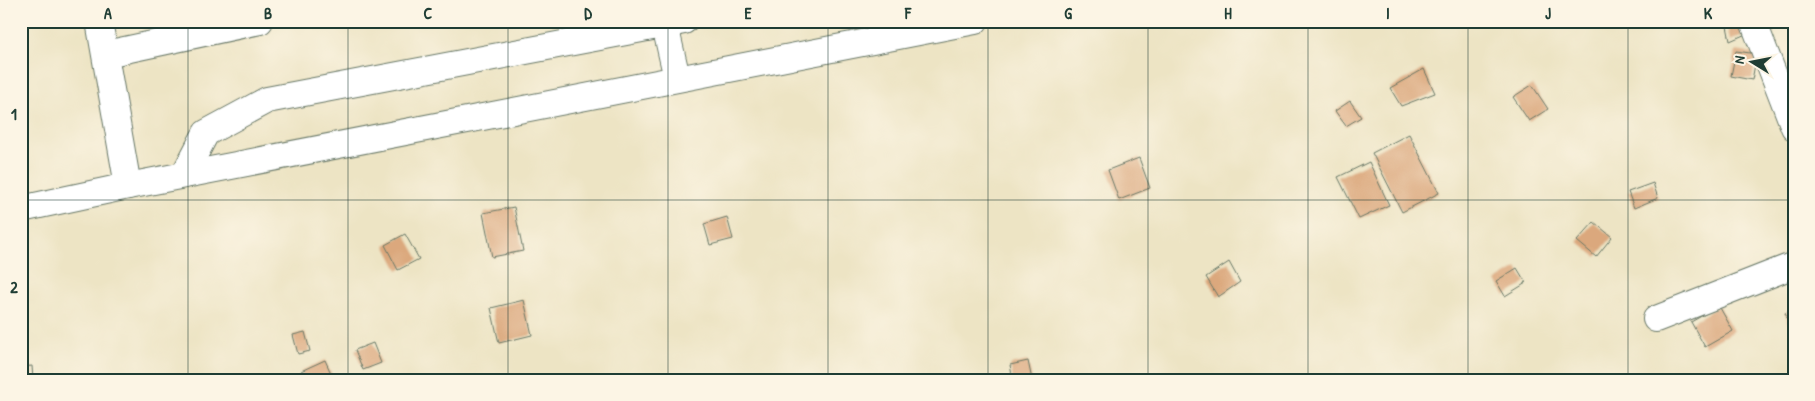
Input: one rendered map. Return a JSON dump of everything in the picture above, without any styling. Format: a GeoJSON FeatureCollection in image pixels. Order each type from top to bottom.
{"type":"FeatureCollection","features":[{"type":"Feature","properties":{"kind":"street"},"geometry":{"type":"LineString","coordinates":[[99,21],[128,186]]}},
{"type":"Feature","properties":{"kind":"street"},"geometry":{"type":"LineString","coordinates":[[106,54],[260,21]]}},
{"type":"Feature","properties":{"kind":"street"},"geometry":{"type":"LineString","coordinates":[[21,209],[128,186],[975,21]]}},
{"type":"Feature","properties":{"kind":"street"},"geometry":{"type":"LineString","coordinates":[[1753,21],[1794,127]]}},
{"type":"Feature","properties":{"kind":"street"},"geometry":{"type":"LineString","coordinates":[[184,175],[206,133],[267,100],[671,23],[677,78]]}},
{"type":"Feature","properties":{"kind":"street"},"geometry":{"type":"LineString","coordinates":[[1656,319],[1794,265]]}},
{"type":"Feature","properties":{"kind":"building"},"geometry":{"type":"Polygon","coordinates":[[[1741,22],[1746,34],[1730,41],[1727,26],[1741,22]]]}},
{"type":"Feature","properties":{"kind":"building"},"geometry":{"type":"Polygon","coordinates":[[[1736,51],[1757,54],[1752,80],[1731,76],[1736,51]]]}},
{"type":"Feature","properties":{"kind":"building"},"geometry":{"type":"Polygon","coordinates":[[[1424,69],[1435,93],[1401,106],[1390,88],[1424,69]]]}},
{"type":"Feature","properties":{"kind":"building"},"geometry":{"type":"Polygon","coordinates":[[[1532,85],[1548,109],[1529,121],[1513,97],[1532,85]]]}},
{"type":"Feature","properties":{"kind":"building"},"geometry":{"type":"Polygon","coordinates":[[[1350,101],[1361,117],[1346,126],[1335,111],[1350,101]]]}},
{"type":"Feature","properties":{"kind":"building"},"geometry":{"type":"Polygon","coordinates":[[[1409,134],[1439,193],[1402,212],[1372,153],[1409,134]]]}},
{"type":"Feature","properties":{"kind":"building"},"geometry":{"type":"Polygon","coordinates":[[[1139,158],[1150,188],[1119,200],[1108,170],[1139,158]]]}},
{"type":"Feature","properties":{"kind":"building"},"geometry":{"type":"Polygon","coordinates":[[[1369,162],[1389,205],[1359,219],[1338,177],[1369,162]]]}},
{"type":"Feature","properties":{"kind":"building"},"geometry":{"type":"Polygon","coordinates":[[[1653,183],[1658,198],[1634,208],[1628,192],[1653,183]]]}},
{"type":"Feature","properties":{"kind":"building"},"geometry":{"type":"Polygon","coordinates":[[[514,207],[523,251],[492,257],[483,213],[514,207]]]}},
{"type":"Feature","properties":{"kind":"building"},"geometry":{"type":"Polygon","coordinates":[[[727,217],[733,239],[710,245],[704,224],[727,217]]]}},
{"type":"Feature","properties":{"kind":"building"},"geometry":{"type":"Polygon","coordinates":[[[1594,222],[1612,237],[1596,257],[1577,241],[1594,222]]]}},
{"type":"Feature","properties":{"kind":"building"},"geometry":{"type":"Polygon","coordinates":[[[405,234],[419,259],[398,270],[385,245],[405,234]]]}},
{"type":"Feature","properties":{"kind":"building"},"geometry":{"type":"Polygon","coordinates":[[[1229,262],[1240,282],[1218,297],[1206,277],[1229,262]]]}},
{"type":"Feature","properties":{"kind":"building"},"geometry":{"type":"Polygon","coordinates":[[[1517,268],[1526,283],[1505,296],[1496,281],[1517,268]]]}},
{"type":"Feature","properties":{"kind":"building"},"geometry":{"type":"Polygon","coordinates":[[[524,300],[532,335],[499,343],[491,308],[524,300]]]}},
{"type":"Feature","properties":{"kind":"building"},"geometry":{"type":"Polygon","coordinates":[[[1719,306],[1733,331],[1705,347],[1691,322],[1719,306]]]}},
{"type":"Feature","properties":{"kind":"building"},"geometry":{"type":"Polygon","coordinates":[[[1794,310],[1794,335],[1785,313],[1794,310]]]}},
{"type":"Feature","properties":{"kind":"building"},"geometry":{"type":"Polygon","coordinates":[[[305,332],[310,351],[298,354],[293,335],[305,332]]]}},
{"type":"Feature","properties":{"kind":"building"},"geometry":{"type":"Polygon","coordinates":[[[373,343],[381,363],[363,370],[355,350],[373,343]]]}},
{"type":"Feature","properties":{"kind":"building"},"geometry":{"type":"Polygon","coordinates":[[[325,360],[334,380],[305,380],[301,371],[325,360]]]}},
{"type":"Feature","properties":{"kind":"building"},"geometry":{"type":"Polygon","coordinates":[[[1028,361],[1032,380],[1013,380],[1010,365],[1028,361]]]}},
{"type":"Feature","properties":{"kind":"building"},"geometry":{"type":"Polygon","coordinates":[[[32,366],[33,380],[21,380],[21,367],[32,366]]]}}]}
